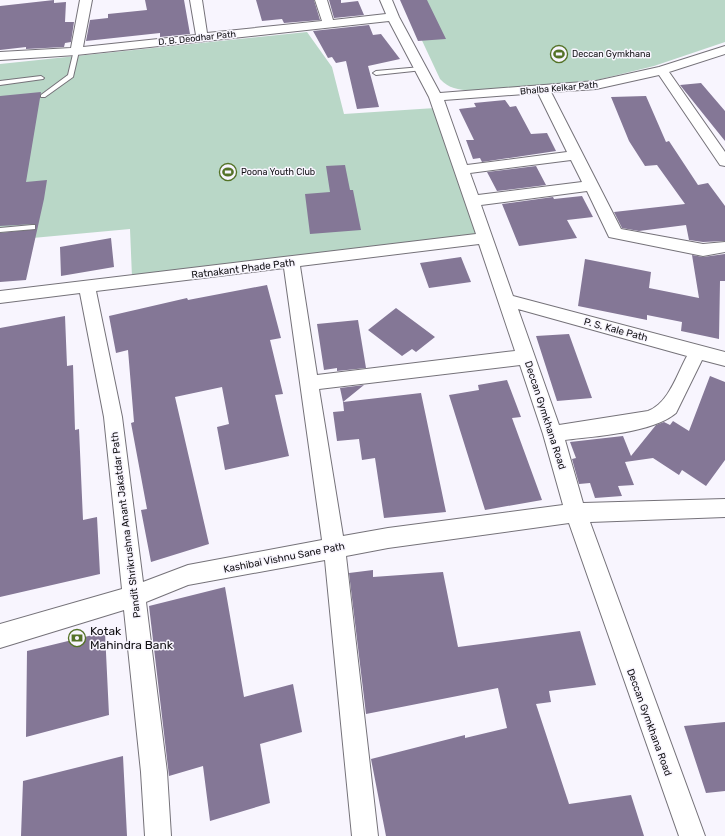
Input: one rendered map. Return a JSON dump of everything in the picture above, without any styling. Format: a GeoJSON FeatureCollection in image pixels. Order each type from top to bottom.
{"type":"FeatureCollection","features":[{"type":"Feature","properties":{"kind":"street"},"geometry":{"type":"LineString","coordinates":[[76,52],[86,0]]}},
{"type":"Feature","properties":{"kind":"street"},"geometry":{"type":"LineString","coordinates":[[196,0],[202,38]]}},
{"type":"Feature","properties":{"kind":"street"},"geometry":{"type":"LineString","coordinates":[[321,0],[329,24]]}},
{"type":"Feature","properties":{"kind":"street","name":"D. B. Deodhar Path"},"geometry":{"type":"LineString","coordinates":[[0,56],[76,52],[329,24],[390,9]]}},
{"type":"Feature","properties":{"kind":"street","name":"Deccan Gymkhana Road"},"geometry":{"type":"LineString","coordinates":[[390,9],[436,97],[553,434],[576,513],[692,836]]}},
{"type":"Feature","properties":{"kind":"street","name":"Bhalba Kelkar Path"},"geometry":{"type":"LineString","coordinates":[[436,97],[596,85],[662,70],[725,50]]}},
{"type":"Feature","properties":{"kind":"street"},"geometry":{"type":"LineString","coordinates":[[662,70],[725,162]]}},
{"type":"Feature","properties":{"kind":"street"},"geometry":{"type":"LineString","coordinates":[[543,90],[615,233],[703,250],[725,247]]}},
{"type":"Feature","properties":{"kind":"street"},"geometry":{"type":"LineString","coordinates":[[461,170],[576,156]]}},
{"type":"Feature","properties":{"kind":"street"},"geometry":{"type":"LineString","coordinates":[[472,201],[591,186]]}},
{"type":"Feature","properties":{"kind":"street","name":"Ratnakant Phade Path"},"geometry":{"type":"LineString","coordinates":[[0,297],[486,238]]}},
{"type":"Feature","properties":{"kind":"street"},"geometry":{"type":"LineString","coordinates":[[291,262],[334,547],[366,836]]}},
{"type":"Feature","properties":{"kind":"street","name":"Pandit Shrikrushna Anant Jakatdar Path"},"geometry":{"type":"LineString","coordinates":[[87,287],[113,416],[154,772],[158,836]]}},
{"type":"Feature","properties":{"kind":"street","name":"P. S. Kale Path"},"geometry":{"type":"LineString","coordinates":[[507,300],[725,359]]}},
{"type":"Feature","properties":{"kind":"street"},"geometry":{"type":"LineString","coordinates":[[553,434],[650,419],[662,414],[669,408],[698,351]]}},
{"type":"Feature","properties":{"kind":"street"},"geometry":{"type":"LineString","coordinates":[[309,383],[527,357]]}},
{"type":"Feature","properties":{"kind":"street","name":"Kashibai Vishnu Sane Path"},"geometry":{"type":"LineString","coordinates":[[0,636],[134,596],[188,575],[334,547],[388,538],[576,513],[725,508]]}},
{"type":"Feature","properties":{"kind":"lane"},"geometry":{"type":"LineString","coordinates":[[44,96],[71,76],[76,52]]}},
{"type":"Feature","properties":{"kind":"lane"},"geometry":{"type":"LineString","coordinates":[[376,73],[421,69]]}},
{"type":"Feature","properties":{"kind":"lane"},"geometry":{"type":"LineString","coordinates":[[0,83],[41,78]]}},
{"type":"Feature","properties":{"kind":"lane"},"geometry":{"type":"LineString","coordinates":[[0,230],[32,227]]}},
{"type":"Feature","properties":{"kind":"green space","name":"Deccan Gymkhana"},"geometry":{"type":"Polygon","coordinates":[[[403,0],[725,0],[725,42],[654,66],[597,80],[471,91],[450,87],[440,79],[403,0]]]}},
{"type":"Feature","properties":{"kind":"green space","name":"Poona Youth Club"},"geometry":{"type":"Polygon","coordinates":[[[307,32],[332,67],[344,114],[435,108],[479,234],[132,277],[130,229],[0,241],[0,64],[307,32]]]}},
{"type":"Feature","properties":{"kind":"building"},"geometry":{"type":"Polygon","coordinates":[[[54,0],[54,3],[66,2],[65,22],[74,22],[71,42],[65,43],[64,47],[26,49],[26,47],[0,50],[0,6],[54,0]]]}},
{"type":"Feature","properties":{"kind":"building"},"geometry":{"type":"Polygon","coordinates":[[[145,0],[184,0],[190,34],[160,37],[160,33],[86,41],[90,20],[108,18],[108,14],[147,10],[145,0]]]}},
{"type":"Feature","properties":{"kind":"building"},"geometry":{"type":"Polygon","coordinates":[[[256,0],[314,0],[320,20],[284,23],[282,19],[262,21],[256,0]]]}},
{"type":"Feature","properties":{"kind":"building"},"geometry":{"type":"Polygon","coordinates":[[[329,0],[341,0],[341,3],[358,1],[364,15],[334,18],[329,0]]]}},
{"type":"Feature","properties":{"kind":"building"},"geometry":{"type":"Polygon","coordinates":[[[400,0],[427,0],[446,39],[418,41],[400,0]]]}},
{"type":"Feature","properties":{"kind":"building"},"geometry":{"type":"Polygon","coordinates":[[[369,25],[373,35],[381,34],[400,59],[368,66],[379,107],[357,109],[346,61],[336,63],[332,57],[328,58],[313,31],[369,25]]]}},
{"type":"Feature","properties":{"kind":"building"},"geometry":{"type":"Polygon","coordinates":[[[701,83],[725,111],[725,141],[680,85],[701,83]]]}},
{"type":"Feature","properties":{"kind":"building"},"geometry":{"type":"Polygon","coordinates":[[[41,92],[26,182],[47,180],[44,199],[26,280],[0,282],[0,233],[36,229],[35,224],[0,226],[0,96],[41,92]]]}},
{"type":"Feature","properties":{"kind":"building"},"geometry":{"type":"Polygon","coordinates":[[[646,96],[666,142],[669,141],[698,185],[708,183],[725,206],[725,241],[703,242],[689,240],[686,225],[639,231],[622,228],[614,212],[685,204],[657,165],[645,166],[629,141],[611,97],[646,96]]]}},
{"type":"Feature","properties":{"kind":"building"},"geometry":{"type":"Polygon","coordinates":[[[505,100],[510,107],[516,106],[531,134],[547,133],[556,151],[482,162],[480,158],[473,159],[466,140],[474,140],[459,109],[476,107],[474,103],[505,100]]]}},
{"type":"Feature","properties":{"kind":"building"},"geometry":{"type":"Polygon","coordinates":[[[345,165],[350,190],[353,190],[361,230],[310,234],[305,194],[330,192],[326,166],[345,165]]]}},
{"type":"Feature","properties":{"kind":"building"},"geometry":{"type":"Polygon","coordinates":[[[536,166],[546,185],[497,191],[487,172],[536,166]]]}},
{"type":"Feature","properties":{"kind":"building"},"geometry":{"type":"Polygon","coordinates":[[[582,196],[593,217],[567,220],[577,238],[519,246],[502,204],[553,197],[554,199],[582,196]]]}},
{"type":"Feature","properties":{"kind":"building"},"geometry":{"type":"Polygon","coordinates":[[[111,238],[114,267],[61,276],[60,247],[111,238]]]}},
{"type":"Feature","properties":{"kind":"building"},"geometry":{"type":"Polygon","coordinates":[[[725,254],[725,281],[720,281],[719,339],[681,331],[682,322],[647,315],[647,320],[578,306],[585,259],[651,272],[649,288],[699,298],[692,255],[703,257],[725,254]]]}},
{"type":"Feature","properties":{"kind":"building"},"geometry":{"type":"Polygon","coordinates":[[[461,257],[471,282],[429,288],[420,263],[461,257]]]}},
{"type":"Feature","properties":{"kind":"building"},"geometry":{"type":"Polygon","coordinates":[[[267,285],[281,338],[270,340],[283,394],[275,395],[289,456],[225,470],[217,427],[229,424],[222,387],[175,397],[209,544],[151,562],[141,510],[147,509],[131,423],[134,422],[128,350],[116,353],[109,316],[187,298],[188,300],[267,285]]]}},
{"type":"Feature","properties":{"kind":"building"},"geometry":{"type":"Polygon","coordinates":[[[396,308],[435,337],[416,352],[412,349],[402,356],[368,330],[396,308]]]}},
{"type":"Feature","properties":{"kind":"building"},"geometry":{"type":"Polygon","coordinates":[[[65,316],[67,366],[73,365],[75,430],[79,429],[83,520],[97,517],[100,574],[0,597],[0,328],[65,316]]]}},
{"type":"Feature","properties":{"kind":"building"},"geometry":{"type":"Polygon","coordinates":[[[358,320],[366,368],[337,371],[337,368],[324,370],[317,324],[358,320]]]}},
{"type":"Feature","properties":{"kind":"building"},"geometry":{"type":"Polygon","coordinates":[[[569,334],[592,398],[557,401],[536,336],[569,334]]]}},
{"type":"Feature","properties":{"kind":"building"},"geometry":{"type":"Polygon","coordinates":[[[710,376],[725,382],[725,460],[706,486],[682,470],[679,475],[653,458],[625,462],[634,485],[618,486],[622,496],[595,498],[590,483],[579,484],[572,459],[576,458],[570,442],[623,436],[631,456],[656,425],[664,422],[670,425],[673,421],[689,431],[710,376]]]}},
{"type":"Feature","properties":{"kind":"building"},"geometry":{"type":"Polygon","coordinates":[[[507,380],[521,417],[512,418],[542,500],[485,510],[449,395],[479,390],[478,385],[507,380]]]}},
{"type":"Feature","properties":{"kind":"building"},"geometry":{"type":"Polygon","coordinates":[[[364,385],[343,402],[340,388],[364,385]]]}},
{"type":"Feature","properties":{"kind":"building"},"geometry":{"type":"Polygon","coordinates":[[[421,393],[446,512],[384,518],[375,458],[362,460],[359,439],[337,441],[333,412],[344,411],[343,402],[421,393]]]}},
{"type":"Feature","properties":{"kind":"building"},"geometry":{"type":"Polygon","coordinates":[[[373,570],[373,577],[443,572],[458,647],[580,631],[596,685],[549,691],[551,702],[536,704],[569,804],[631,795],[644,836],[386,836],[371,759],[465,735],[465,738],[507,728],[498,688],[366,714],[349,573],[373,570]]]}},
{"type":"Feature","properties":{"kind":"building"},"geometry":{"type":"Polygon","coordinates":[[[225,587],[244,697],[293,684],[302,732],[260,744],[270,803],[210,821],[203,766],[169,776],[149,606],[225,587]]]}},
{"type":"Feature","properties":{"kind":"building"},"geometry":{"type":"Polygon","coordinates":[[[105,632],[109,715],[26,737],[27,651],[105,632]]]}},
{"type":"Feature","properties":{"kind":"building"},"geometry":{"type":"Polygon","coordinates":[[[725,722],[725,791],[706,793],[684,726],[725,722]]]}},
{"type":"Feature","properties":{"kind":"building"},"geometry":{"type":"Polygon","coordinates":[[[123,756],[127,836],[21,836],[23,781],[123,756]]]}},
{"type":"Feature","properties":{"kind":"place","name":"Deccan Gymkhana"},"geometry":{"type":"Point","coordinates":[559,54]}},
{"type":"Feature","properties":{"kind":"place","name":"Poona Youth Club"},"geometry":{"type":"Point","coordinates":[228,172]}},
{"type":"Feature","properties":{"kind":"place","name":"Kotak Mahindra Bank"},"geometry":{"type":"Point","coordinates":[77,638]}}]}
